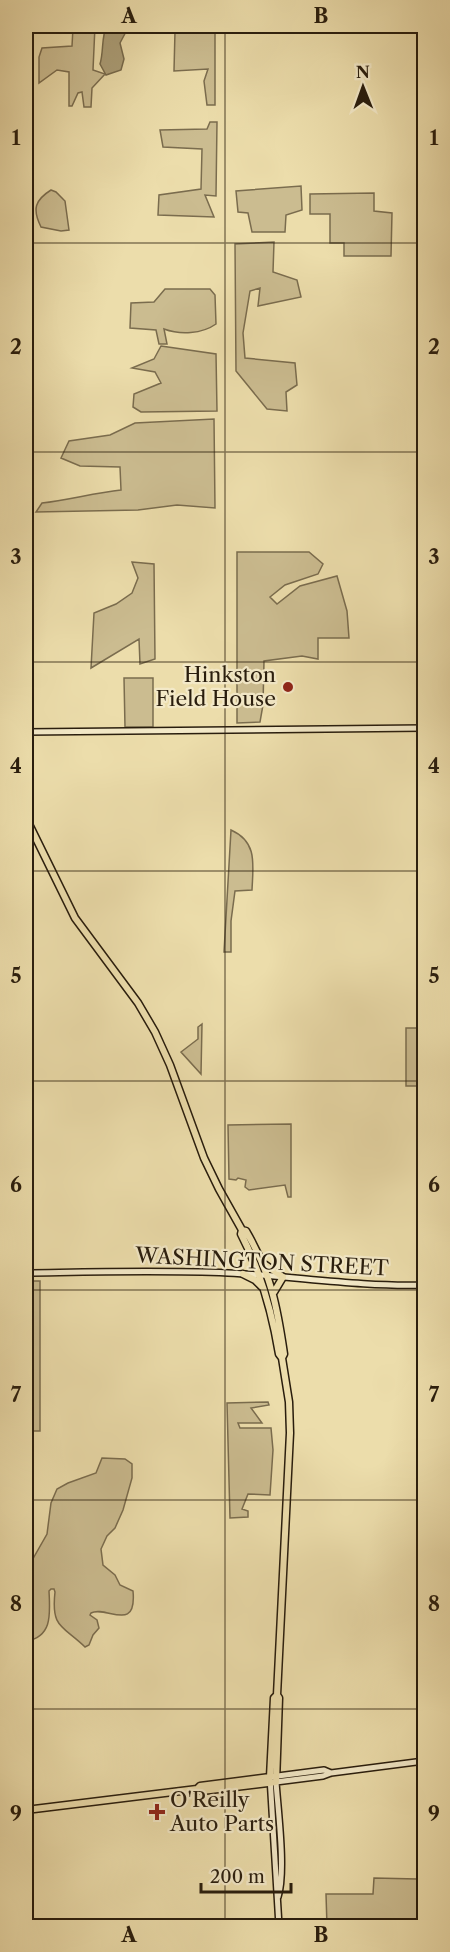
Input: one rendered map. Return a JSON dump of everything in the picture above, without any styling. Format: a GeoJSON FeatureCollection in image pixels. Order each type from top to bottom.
{"type":"FeatureCollection","features":[{"type":"Feature","properties":{"kind":"main road"},"geometry":{"type":"LineString","coordinates":[[26,732],[424,728]]}},
{"type":"Feature","properties":{"kind":"main road"},"geometry":{"type":"LineString","coordinates":[[26,818],[75,918],[135,1000],[155,1032],[170,1065],[204,1158],[242,1230],[241,1234],[259,1275],[272,1314],[279,1354],[282,1358],[290,1433],[277,1695],[274,1698],[273,1780],[279,1926]]}},
{"type":"Feature","properties":{"kind":"main road"},"geometry":{"type":"LineString","coordinates":[[242,1230],[246,1231],[263,1263],[274,1292],[284,1354],[282,1358]]}},
{"type":"Feature","properties":{"kind":"main road"},"geometry":{"type":"LineString","coordinates":[[243,1274],[250,1270],[254,1263]]}},
{"type":"Feature","properties":{"kind":"main road"},"geometry":{"type":"LineString","coordinates":[[263,1263],[283,1277],[274,1292]]}},
{"type":"Feature","properties":{"kind":"main road","name":"WASHINGTON STREET"},"geometry":{"type":"LineString","coordinates":[[26,1273],[205,1272],[383,1286],[424,1285]]}},
{"type":"Feature","properties":{"kind":"main road"},"geometry":{"type":"LineString","coordinates":[[243,1274],[255,1280],[264,1289]]}},
{"type":"Feature","properties":{"kind":"main road"},"geometry":{"type":"LineString","coordinates":[[26,1810],[197,1789],[202,1791],[424,1761]]}},
{"type":"Feature","properties":{"kind":"shaded area"},"geometry":{"type":"Polygon","coordinates":[[[95,26],[93,70],[105,74],[92,88],[91,107],[84,107],[82,92],[78,93],[72,106],[69,106],[69,72],[57,70],[39,83],[39,57],[42,48],[72,46],[73,28],[95,26]]]}},
{"type":"Feature","properties":{"kind":"shaded area"},"geometry":{"type":"Polygon","coordinates":[[[107,26],[129,26],[120,43],[124,59],[121,70],[106,75],[100,64],[107,26]]]}},
{"type":"Feature","properties":{"kind":"shaded area"},"geometry":{"type":"Polygon","coordinates":[[[175,31],[215,31],[215,105],[207,105],[204,81],[208,69],[174,71],[175,31]]]}},
{"type":"Feature","properties":{"kind":"shaded area"},"geometry":{"type":"Polygon","coordinates":[[[210,122],[217,122],[216,196],[205,195],[214,217],[158,215],[159,195],[201,189],[202,149],[163,147],[160,130],[207,129],[210,122]]]}},
{"type":"Feature","properties":{"kind":"shaded area"},"geometry":{"type":"Polygon","coordinates":[[[301,186],[302,210],[286,215],[285,232],[252,232],[248,213],[238,212],[236,191],[301,186]]]}},
{"type":"Feature","properties":{"kind":"shaded area"},"geometry":{"type":"Polygon","coordinates":[[[51,190],[65,201],[69,230],[61,231],[41,227],[36,210],[38,201],[51,190]]]}},
{"type":"Feature","properties":{"kind":"shaded area"},"geometry":{"type":"Polygon","coordinates":[[[374,193],[374,211],[392,213],[391,256],[344,256],[344,243],[330,243],[330,214],[310,214],[310,194],[374,193]]]}},
{"type":"Feature","properties":{"kind":"shaded area"},"geometry":{"type":"Polygon","coordinates":[[[274,242],[273,272],[297,280],[301,297],[258,306],[260,288],[250,291],[243,333],[245,358],[295,363],[297,385],[286,392],[287,411],[267,409],[236,371],[235,244],[274,242]]]}},
{"type":"Feature","properties":{"kind":"shaded area"},"geometry":{"type":"Polygon","coordinates":[[[165,289],[210,289],[215,295],[216,324],[204,330],[191,332],[164,329],[167,344],[159,344],[156,330],[130,328],[131,303],[154,302],[165,289]]]}},
{"type":"Feature","properties":{"kind":"shaded area"},"geometry":{"type":"Polygon","coordinates":[[[161,346],[216,354],[217,411],[141,412],[133,407],[134,394],[161,383],[155,372],[132,368],[154,359],[161,346]]]}},
{"type":"Feature","properties":{"kind":"shaded area"},"geometry":{"type":"Polygon","coordinates":[[[214,419],[215,508],[177,505],[138,510],[36,512],[42,503],[121,490],[120,467],[80,466],[61,458],[69,441],[110,435],[135,423],[214,419]]]}},
{"type":"Feature","properties":{"kind":"shaded area"},"geometry":{"type":"Polygon","coordinates":[[[237,552],[309,552],[323,564],[318,574],[285,585],[270,597],[277,604],[300,586],[337,576],[347,611],[349,638],[318,638],[318,659],[302,656],[264,661],[263,705],[260,722],[237,723],[237,552]]]}},
{"type":"Feature","properties":{"kind":"shaded area"},"geometry":{"type":"Polygon","coordinates":[[[132,562],[154,564],[155,659],[140,664],[139,639],[91,668],[94,613],[116,604],[132,593],[138,578],[132,562]]]}},
{"type":"Feature","properties":{"kind":"shaded area"},"geometry":{"type":"Polygon","coordinates":[[[124,678],[153,678],[153,727],[125,727],[124,678]]]}},
{"type":"Feature","properties":{"kind":"shaded area"},"geometry":{"type":"Polygon","coordinates":[[[231,830],[240,835],[250,848],[253,863],[252,890],[235,891],[231,921],[231,952],[224,952],[231,830]]]}},
{"type":"Feature","properties":{"kind":"shaded area"},"geometry":{"type":"Polygon","coordinates":[[[202,1024],[201,1074],[181,1052],[198,1039],[198,1027],[202,1024]]]}},
{"type":"Feature","properties":{"kind":"shaded area"},"geometry":{"type":"Polygon","coordinates":[[[406,1028],[424,1028],[424,1086],[406,1086],[406,1028]]]}},
{"type":"Feature","properties":{"kind":"shaded area"},"geometry":{"type":"Polygon","coordinates":[[[291,1124],[291,1197],[288,1197],[285,1185],[249,1190],[245,1187],[246,1180],[229,1179],[228,1125],[291,1124]]]}},
{"type":"Feature","properties":{"kind":"shaded area"},"geometry":{"type":"Polygon","coordinates":[[[26,1281],[40,1281],[40,1431],[26,1431],[26,1281]]]}},
{"type":"Feature","properties":{"kind":"shaded area"},"geometry":{"type":"Polygon","coordinates":[[[268,1402],[269,1405],[251,1408],[262,1423],[238,1423],[240,1428],[271,1428],[273,1450],[270,1495],[248,1494],[242,1509],[248,1511],[248,1517],[230,1518],[227,1403],[268,1402]]]}},
{"type":"Feature","properties":{"kind":"shaded area"},"geometry":{"type":"Polygon","coordinates":[[[102,1458],[125,1459],[132,1464],[132,1478],[123,1510],[115,1528],[107,1536],[101,1549],[103,1565],[115,1575],[120,1585],[133,1591],[133,1604],[125,1615],[91,1613],[90,1615],[97,1620],[99,1628],[89,1645],[85,1647],[60,1625],[55,1613],[55,1592],[51,1589],[49,1591],[48,1623],[41,1635],[26,1641],[26,1571],[47,1534],[51,1503],[57,1489],[96,1473],[102,1458]]]}},
{"type":"Feature","properties":{"kind":"shaded area"},"geometry":{"type":"Polygon","coordinates":[[[374,1878],[417,1879],[417,1889],[424,1889],[424,1926],[327,1926],[326,1894],[373,1894],[374,1878]]]}},
{"type":"Feature","properties":{"kind":"place","name":"Hinkston Field House"},"geometry":{"type":"Point","coordinates":[288,687]}},
{"type":"Feature","properties":{"kind":"place","name":"O'Reilly Auto Parts"},"geometry":{"type":"Point","coordinates":[157,1812]}}]}
